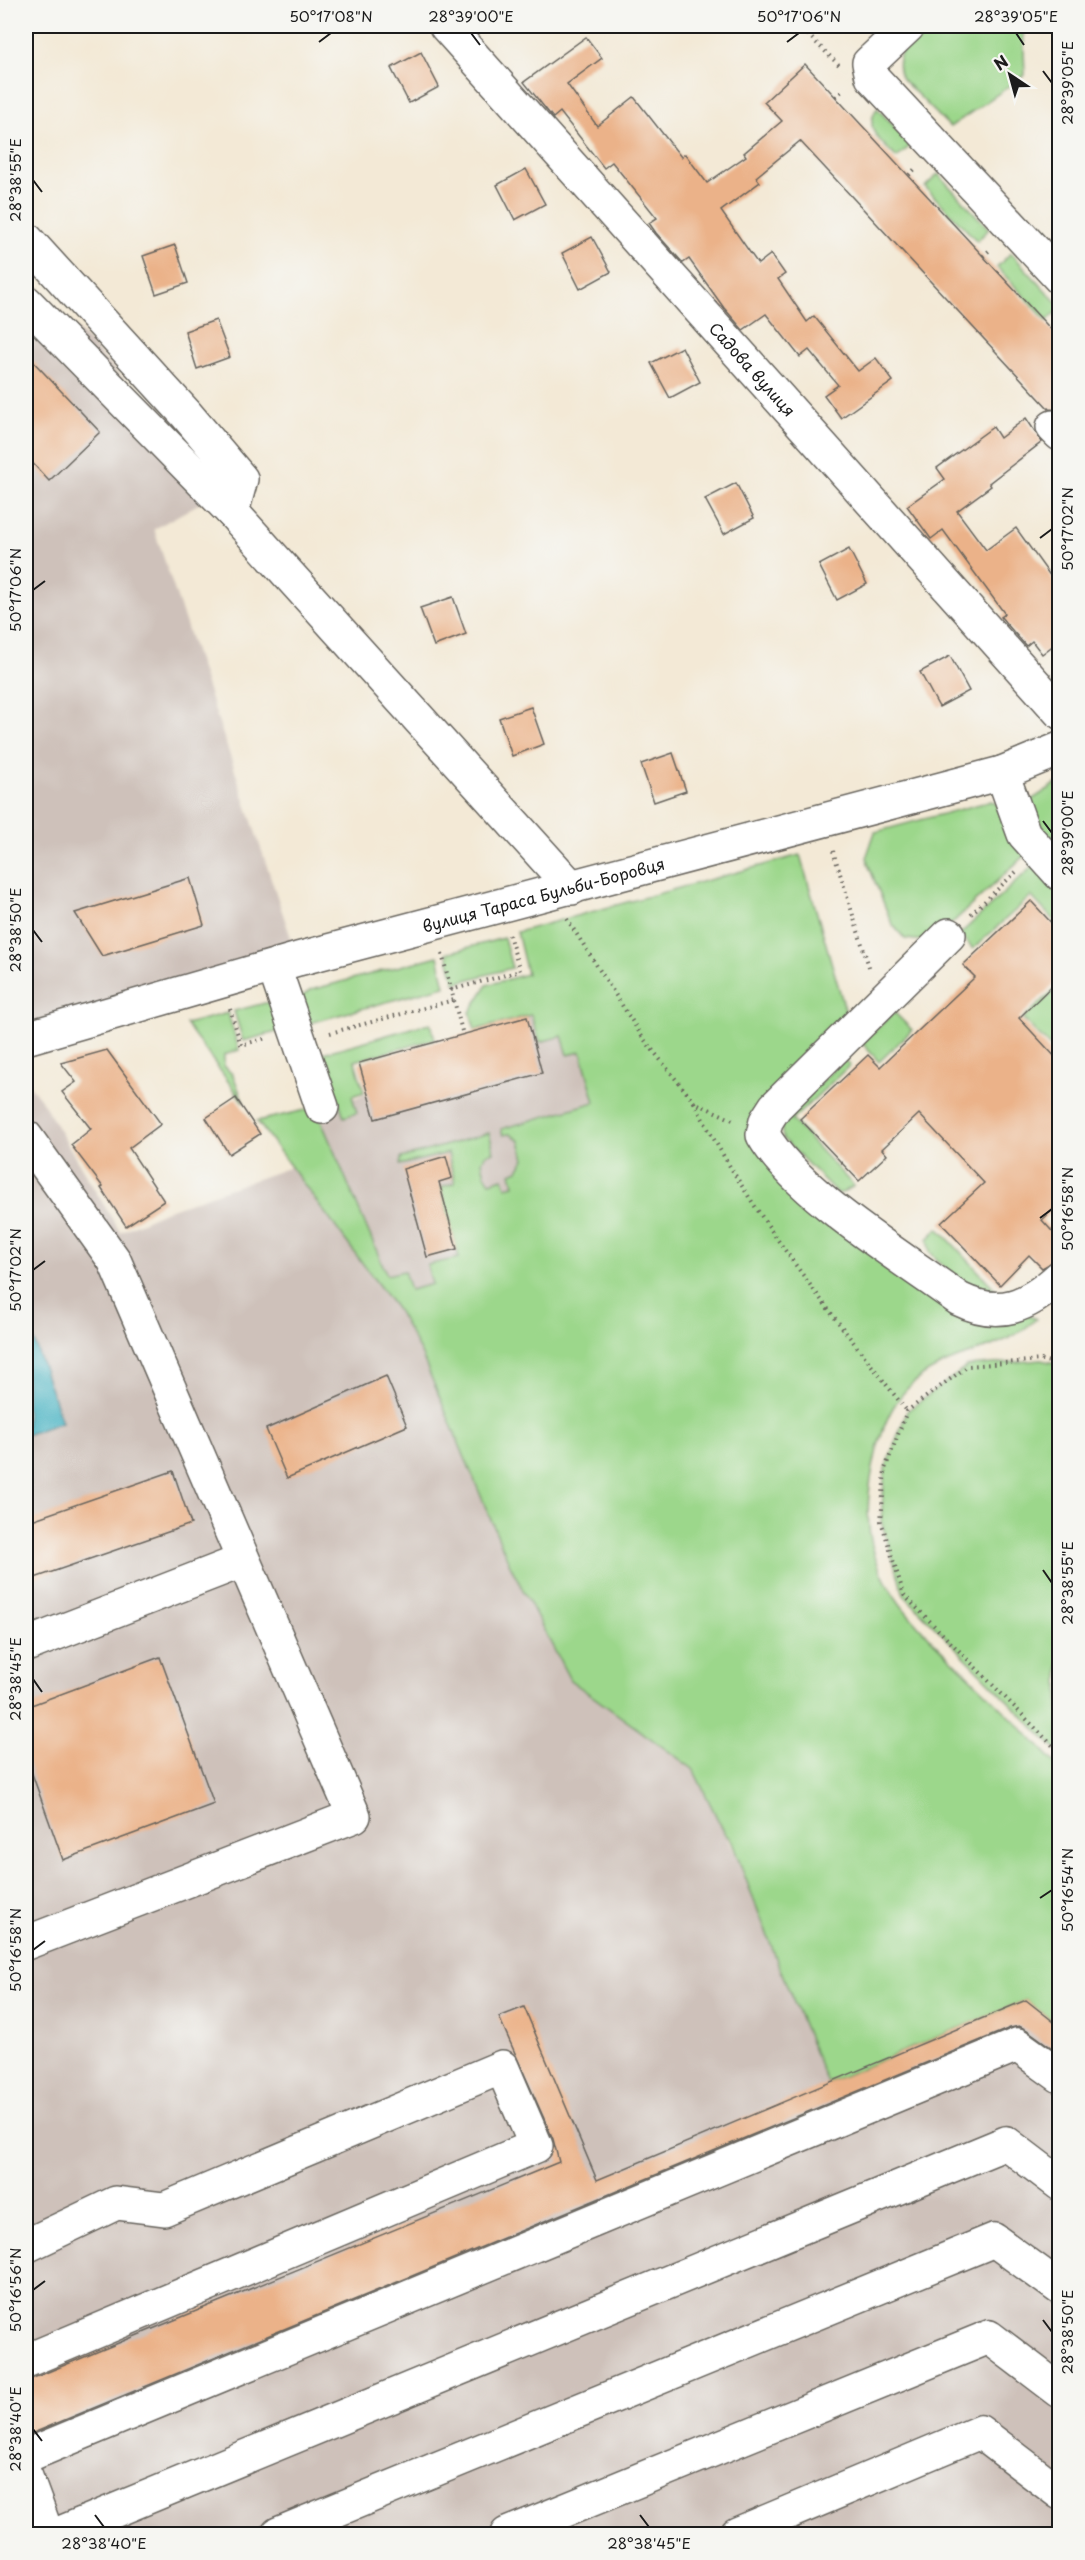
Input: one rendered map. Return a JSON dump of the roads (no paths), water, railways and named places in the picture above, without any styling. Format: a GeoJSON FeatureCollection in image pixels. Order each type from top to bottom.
{"type":"FeatureCollection","features":[{"type":"Feature","properties":{"kind":"street","name":"Садова вулиця"},"geometry":{"type":"LineString","coordinates":[[446,26],[1059,712]]}},
{"type":"Feature","properties":{"kind":"street"},"geometry":{"type":"LineString","coordinates":[[908,26],[869,63],[872,77],[1059,278]]}},
{"type":"Feature","properties":{"kind":"street"},"geometry":{"type":"LineString","coordinates":[[26,239],[186,414],[241,479],[232,512]]}},
{"type":"Feature","properties":{"kind":"street"},"geometry":{"type":"LineString","coordinates":[[26,302],[232,512],[568,902]]}},
{"type":"Feature","properties":{"kind":"street","name":"вулиця Тараса Бульби-Боровця"},"geometry":{"type":"LineString","coordinates":[[26,1038],[274,967],[568,902],[1002,773],[1059,749]]}},
{"type":"Feature","properties":{"kind":"street"},"geometry":{"type":"LineString","coordinates":[[1002,773],[1019,823],[1049,862]]}},
{"type":"Feature","properties":{"kind":"street"},"geometry":{"type":"LineString","coordinates":[[949,935],[775,1107],[766,1121],[763,1135],[771,1148],[819,1196],[959,1299],[974,1306],[989,1309],[1028,1303],[1059,1277]]}},
{"type":"Feature","properties":{"kind":"street"},"geometry":{"type":"LineString","coordinates":[[274,967],[322,1107]]}},
{"type":"Feature","properties":{"kind":"street"},"geometry":{"type":"LineString","coordinates":[[26,1137],[114,1260],[354,1816],[26,1943]]}},
{"type":"Feature","properties":{"kind":"street"},"geometry":{"type":"LineString","coordinates":[[26,1645],[242,1561]]}},
{"type":"Feature","properties":{"kind":"street"},"geometry":{"type":"LineString","coordinates":[[26,2456],[1017,2045],[1059,2076]]}},
{"type":"Feature","properties":{"kind":"street"},"geometry":{"type":"LineString","coordinates":[[26,2246],[116,2203],[164,2209],[502,2067],[536,2146],[26,2361]]}},
{"type":"Feature","properties":{"kind":"street"},"geometry":{"type":"LineString","coordinates":[[58,2535],[1006,2143],[1059,2184]]}},
{"type":"Feature","properties":{"kind":"street"},"geometry":{"type":"LineString","coordinates":[[278,2535],[994,2240],[1059,2288]]}},
{"type":"Feature","properties":{"kind":"street"},"geometry":{"type":"LineString","coordinates":[[507,2535],[989,2337],[1059,2391]]}},
{"type":"Feature","properties":{"kind":"street"},"geometry":{"type":"LineString","coordinates":[[737,2535],[980,2432],[1059,2493]]}},
{"type":"Feature","properties":{"kind":"street"},"geometry":{"type":"LineString","coordinates":[[26,2477],[46,2535]]}},
{"type":"Feature","properties":{"kind":"water"},"geometry":{"type":"Polygon","coordinates":[[[30,1329],[62,1422],[26,1435],[26,1330],[30,1329]]]}}]}
